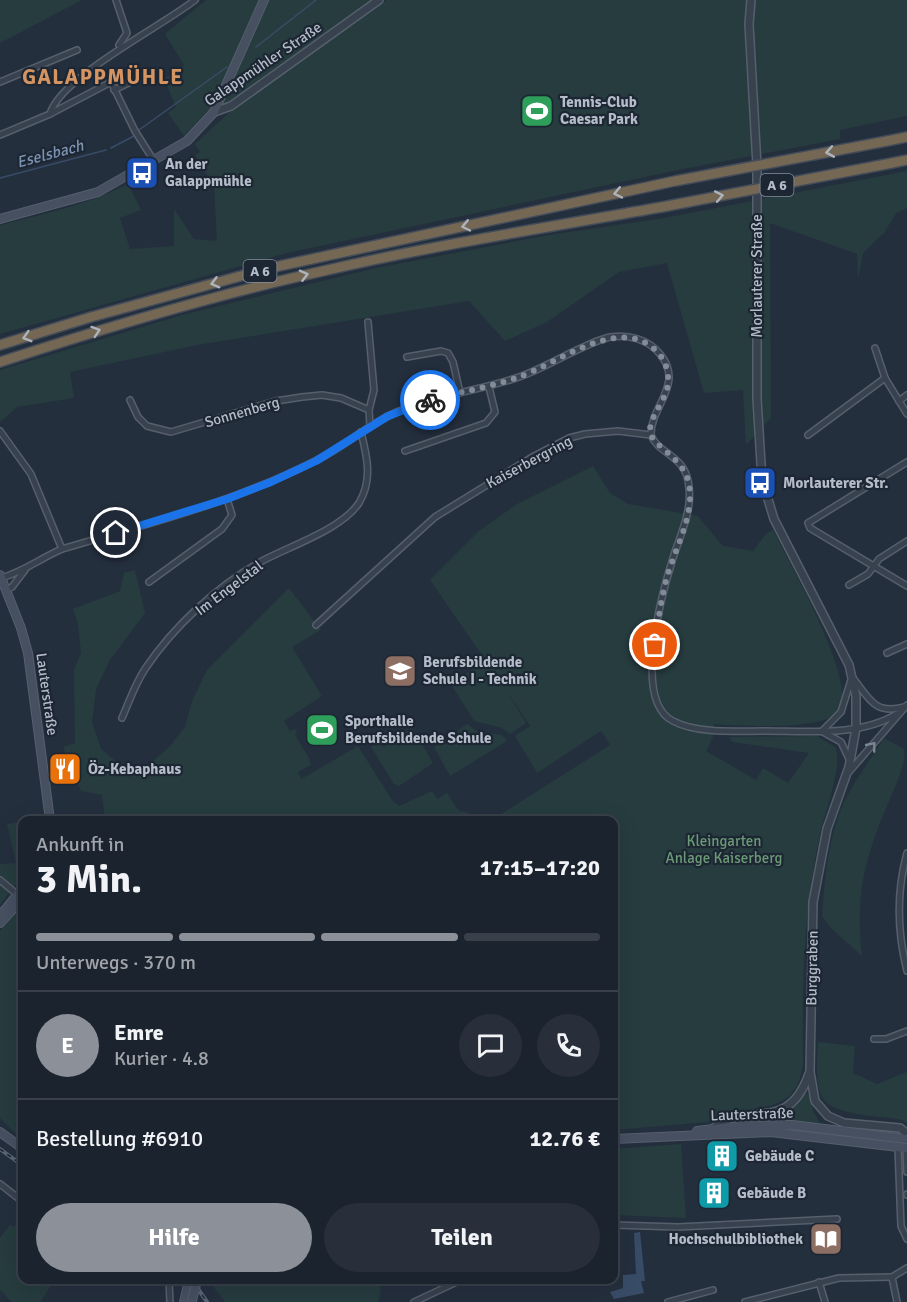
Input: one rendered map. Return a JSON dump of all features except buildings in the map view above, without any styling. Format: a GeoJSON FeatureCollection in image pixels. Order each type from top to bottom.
{"type":"FeatureCollection","features":[{"type":"Feature","properties":{"kind":"highway","name":"A 6"},"geometry":{"type":"LineString","coordinates":[[0,345],[91,317],[270,268],[675,181],[907,137]]}},
{"type":"Feature","properties":{"kind":"highway","name":"A 6"},"geometry":{"type":"LineString","coordinates":[[0,362],[160,312],[323,271],[452,244],[907,160]]}},
{"type":"Feature","properties":{"kind":"main road"},"geometry":{"type":"LineString","coordinates":[[213,112],[264,0]]}},
{"type":"Feature","properties":{"kind":"main road","name":"Galappmühler Straße"},"geometry":{"type":"LineString","coordinates":[[0,219],[98,192],[187,141],[213,112]]}},
{"type":"Feature","properties":{"kind":"main road","name":"Lauterstraße"},"geometry":{"type":"LineString","coordinates":[[1,576],[28,653],[49,816]]}},
{"type":"Feature","properties":{"kind":"main road"},"geometry":{"type":"LineString","coordinates":[[0,916],[18,897]]}},
{"type":"Feature","properties":{"kind":"main road"},"geometry":{"type":"LineString","coordinates":[[0,923],[18,898]]}},
{"type":"Feature","properties":{"kind":"main road","name":"Lauterstraße"},"geometry":{"type":"LineString","coordinates":[[669,1135],[714,1128],[792,1125],[904,1143]]}},
{"type":"Feature","properties":{"kind":"main road"},"geometry":{"type":"LineString","coordinates":[[0,1132],[18,1146]]}},
{"type":"Feature","properties":{"kind":"main road","name":"Lauterstraße"},"geometry":{"type":"LineString","coordinates":[[618,1139],[669,1135],[792,1133],[904,1143]]}},
{"type":"Feature","properties":{"kind":"main road"},"geometry":{"type":"LineString","coordinates":[[185,1299],[188,1284]]}},
{"type":"Feature","properties":{"kind":"main road"},"geometry":{"type":"LineString","coordinates":[[192,1302],[196,1284]]}},
{"type":"Feature","properties":{"kind":"street"},"geometry":{"type":"LineString","coordinates":[[116,0],[127,33],[116,50]]}},
{"type":"Feature","properties":{"kind":"street"},"geometry":{"type":"LineString","coordinates":[[50,114],[57,99],[116,50],[166,21],[195,0]]}},
{"type":"Feature","properties":{"kind":"street","name":"Galappmühler Straße"},"geometry":{"type":"LineString","coordinates":[[213,112],[231,106],[379,0]]}},
{"type":"Feature","properties":{"kind":"street","name":"Morlauterer Straße"},"geometry":{"type":"LineString","coordinates":[[751,0],[749,33],[757,165],[757,399],[762,480]]}},
{"type":"Feature","properties":{"kind":"street"},"geometry":{"type":"LineString","coordinates":[[0,82],[77,50]]}},
{"type":"Feature","properties":{"kind":"street"},"geometry":{"type":"LineString","coordinates":[[114,90],[146,75]]}},
{"type":"Feature","properties":{"kind":"street"},"geometry":{"type":"LineString","coordinates":[[0,135],[50,114],[111,82],[154,161]]}},
{"type":"Feature","properties":{"kind":"street"},"geometry":{"type":"LineString","coordinates":[[368,322],[374,390],[369,410],[370,426]]}},
{"type":"Feature","properties":{"kind":"street"},"geometry":{"type":"LineString","coordinates":[[1,576],[27,567],[62,549],[227,499],[316,461],[388,416],[432,399],[489,387],[546,367],[607,338],[629,336],[642,340],[660,354],[669,376],[668,389],[651,426],[651,435],[656,443],[680,463],[690,486],[689,507],[667,579],[651,675],[653,696],[662,714],[672,721],[700,728],[822,731],[856,728],[881,722],[897,714]]}},
{"type":"Feature","properties":{"kind":"street"},"geometry":{"type":"LineString","coordinates":[[875,348],[885,378],[907,414]]}},
{"type":"Feature","properties":{"kind":"street"},"geometry":{"type":"LineString","coordinates":[[407,357],[441,351],[448,353],[453,362],[460,393]]}},
{"type":"Feature","properties":{"kind":"street"},"geometry":{"type":"LineString","coordinates":[[808,435],[885,378]]}},
{"type":"Feature","properties":{"kind":"street"},"geometry":{"type":"LineString","coordinates":[[405,451],[486,423],[495,412],[489,387]]}},
{"type":"Feature","properties":{"kind":"street"},"geometry":{"type":"LineString","coordinates":[[899,401],[907,395]]}},
{"type":"Feature","properties":{"kind":"street","name":"Sonnenberg"},"geometry":{"type":"LineString","coordinates":[[130,400],[138,417],[147,426],[171,432],[276,401],[312,396],[341,398],[369,410]]}},
{"type":"Feature","properties":{"kind":"street"},"geometry":{"type":"LineString","coordinates":[[0,431],[32,474],[62,549]]}},
{"type":"Feature","properties":{"kind":"street","name":"Kaiserbergring"},"geometry":{"type":"LineString","coordinates":[[316,625],[435,518],[534,456],[569,438],[585,434],[618,431],[651,435]]}},
{"type":"Feature","properties":{"kind":"street","name":"Im Engelstal"},"geometry":{"type":"LineString","coordinates":[[122,718],[144,670],[193,615],[251,568],[333,525],[358,505],[368,482],[361,432]]}},
{"type":"Feature","properties":{"kind":"street"},"geometry":{"type":"LineString","coordinates":[[907,462],[809,519],[810,528],[907,586]]}},
{"type":"Feature","properties":{"kind":"street","name":"Burggraben"},"geometry":{"type":"LineString","coordinates":[[762,480],[774,519],[849,665],[856,696],[856,728],[850,762],[827,829],[813,902],[810,1072],[815,1101],[828,1116],[844,1123],[903,1129],[904,1143]]}},
{"type":"Feature","properties":{"kind":"street"},"geometry":{"type":"LineString","coordinates":[[149,582],[222,530],[232,515],[227,499]]}},
{"type":"Feature","properties":{"kind":"street"},"geometry":{"type":"LineString","coordinates":[[849,585],[868,574],[879,559],[907,541]]}},
{"type":"Feature","properties":{"kind":"street"},"geometry":{"type":"LineString","coordinates":[[6,590],[12,587],[27,567]]}},
{"type":"Feature","properties":{"kind":"street"},"geometry":{"type":"LineString","coordinates":[[887,653],[907,644]]}},
{"type":"Feature","properties":{"kind":"street"},"geometry":{"type":"LineString","coordinates":[[822,731],[841,712],[849,695],[852,677]]}},
{"type":"Feature","properties":{"kind":"street","name":"Burggraben"},"geometry":{"type":"LineString","coordinates":[[852,677],[879,708],[888,710],[906,706]]}},
{"type":"Feature","properties":{"kind":"street"},"geometry":{"type":"LineString","coordinates":[[845,777],[906,706]]}},
{"type":"Feature","properties":{"kind":"street"},"geometry":{"type":"LineString","coordinates":[[822,731],[841,742],[850,762]]}},
{"type":"Feature","properties":{"kind":"street"},"geometry":{"type":"LineString","coordinates":[[907,853],[899,899],[907,971]]}},
{"type":"Feature","properties":{"kind":"street"},"geometry":{"type":"LineString","coordinates":[[0,880],[18,892]]}},
{"type":"Feature","properties":{"kind":"street"},"geometry":{"type":"LineString","coordinates":[[874,1039],[886,1039],[907,1031]]}},
{"type":"Feature","properties":{"kind":"street"},"geometry":{"type":"LineString","coordinates":[[714,1128],[725,1121],[771,1113],[788,1107],[798,1097],[810,1072]]}},
{"type":"Feature","properties":{"kind":"street"},"geometry":{"type":"LineString","coordinates":[[904,1143],[907,1172]]}},
{"type":"Feature","properties":{"kind":"street"},"geometry":{"type":"LineString","coordinates":[[904,1143],[902,1232],[907,1239]]}},
{"type":"Feature","properties":{"kind":"street"},"geometry":{"type":"LineString","coordinates":[[0,1184],[18,1198]]}},
{"type":"Feature","properties":{"kind":"street"},"geometry":{"type":"LineString","coordinates":[[618,1225],[678,1227],[837,1219]]}},
{"type":"Feature","properties":{"kind":"street"},"geometry":{"type":"LineString","coordinates":[[745,1302],[819,1282],[857,1275],[892,1277],[907,1268]]}},
{"type":"Feature","properties":{"kind":"street"},"geometry":{"type":"LineString","coordinates":[[892,1277],[895,1302]]}},
{"type":"Feature","properties":{"kind":"street"},"geometry":{"type":"LineString","coordinates":[[819,1282],[825,1302]]}},
{"type":"Feature","properties":{"kind":"street"},"geometry":{"type":"LineString","coordinates":[[169,1284],[170,1302]]}},
{"type":"Feature","properties":{"kind":"street"},"geometry":{"type":"LineString","coordinates":[[414,1302],[452,1284]]}},
{"type":"Feature","properties":{"kind":"street"},"geometry":{"type":"LineString","coordinates":[[668,1302],[713,1290]]}},
{"type":"Feature","properties":{"kind":"green space"},"geometry":{"type":"Polygon","coordinates":[[[0,0],[82,0],[0,43],[0,0]]]}},
{"type":"Feature","properties":{"kind":"green space"},"geometry":{"type":"Polygon","coordinates":[[[206,0],[372,0],[232,100],[207,111],[184,136],[168,113],[176,107],[164,79],[184,65],[165,34],[206,0]]]}},
{"type":"Feature","properties":{"kind":"green space"},"geometry":{"type":"Polygon","coordinates":[[[387,0],[907,0],[907,116],[840,130],[840,139],[673,171],[287,253],[0,334],[0,225],[81,203],[128,184],[141,210],[120,218],[130,249],[174,246],[174,209],[194,239],[217,241],[214,186],[195,155],[200,152],[195,144],[232,110],[387,0]]]}},
{"type":"Feature","properties":{"kind":"green space"},"geometry":{"type":"Polygon","coordinates":[[[907,171],[907,208],[896,213],[884,233],[863,253],[858,280],[857,254],[770,223],[771,418],[746,445],[743,390],[704,393],[667,263],[619,272],[547,322],[505,341],[469,301],[197,345],[70,372],[74,398],[17,407],[0,422],[0,370],[182,315],[376,268],[549,235],[664,218],[907,171]]]}},
{"type":"Feature","properties":{"kind":"green space","name":"Kleingarten Anlage Kaiserberg"},"geometry":{"type":"Polygon","coordinates":[[[593,466],[610,493],[628,504],[698,516],[723,546],[753,551],[766,534],[773,530],[819,622],[839,675],[843,696],[839,711],[817,722],[781,726],[714,724],[713,737],[706,751],[756,780],[763,768],[788,783],[809,753],[732,742],[730,737],[817,736],[835,747],[837,755],[835,777],[820,835],[810,892],[803,978],[803,1064],[798,1083],[790,1095],[779,1103],[737,1111],[709,1122],[618,1130],[618,816],[498,816],[610,745],[601,731],[537,773],[515,736],[530,726],[506,690],[526,723],[510,734],[502,728],[474,721],[452,686],[455,681],[486,661],[430,580],[479,531],[517,504],[593,466]]]}},
{"type":"Feature","properties":{"kind":"green space"},"geometry":{"type":"Polygon","coordinates":[[[135,570],[145,613],[110,660],[96,689],[92,722],[101,749],[123,767],[147,766],[170,746],[185,727],[192,701],[207,670],[289,588],[321,630],[292,647],[322,696],[284,721],[290,731],[295,729],[297,733],[295,735],[309,758],[311,765],[298,772],[301,779],[358,746],[392,800],[399,806],[432,791],[437,799],[447,793],[459,811],[475,816],[105,816],[102,795],[81,791],[63,747],[75,743],[74,670],[81,653],[78,624],[73,609],[120,591],[124,573],[135,570]]]}},
{"type":"Feature","properties":{"kind":"green space"},"geometry":{"type":"Polygon","coordinates":[[[467,724],[478,732],[502,735],[507,741],[450,776],[434,747],[449,738],[450,741],[457,737],[454,733],[467,724]]]}},
{"type":"Feature","properties":{"kind":"green space"},"geometry":{"type":"Polygon","coordinates":[[[412,728],[433,763],[399,786],[394,784],[371,747],[377,743],[384,747],[412,728]]]}},
{"type":"Feature","properties":{"kind":"green space"},"geometry":{"type":"Polygon","coordinates":[[[884,738],[904,749],[904,760],[874,839],[864,875],[860,913],[862,956],[832,929],[822,916],[824,887],[834,830],[844,802],[884,738]]]}},
{"type":"Feature","properties":{"kind":"green space"},"geometry":{"type":"Polygon","coordinates":[[[18,823],[18,881],[0,905],[0,864],[16,863],[7,824],[18,823]]]}},
{"type":"Feature","properties":{"kind":"green space"},"geometry":{"type":"Polygon","coordinates":[[[18,911],[18,1136],[0,1118],[0,931],[18,911]]]}},
{"type":"Feature","properties":{"kind":"green space"},"geometry":{"type":"Polygon","coordinates":[[[818,1042],[855,1046],[853,1073],[877,1084],[907,1072],[907,1123],[894,1118],[844,1111],[833,1107],[825,1100],[817,1079],[818,1042]]]}},
{"type":"Feature","properties":{"kind":"green space"},"geometry":{"type":"Polygon","coordinates":[[[806,1093],[811,1095],[813,1111],[820,1123],[756,1119],[788,1111],[806,1093]]]}},
{"type":"Feature","properties":{"kind":"green space"},"geometry":{"type":"Polygon","coordinates":[[[681,1144],[686,1218],[618,1215],[618,1149],[681,1144]]]}},
{"type":"Feature","properties":{"kind":"green space"},"geometry":{"type":"Polygon","coordinates":[[[18,1222],[18,1284],[52,1284],[40,1302],[12,1302],[0,1290],[0,1238],[10,1225],[14,1227],[18,1222]]]}},
{"type":"Feature","properties":{"kind":"green space"},"geometry":{"type":"Polygon","coordinates":[[[211,1284],[379,1284],[381,1291],[378,1302],[225,1302],[211,1284]]]}},
{"type":"Feature","properties":{"kind":"water"},"geometry":{"type":"Polygon","coordinates":[[[640,1232],[645,1281],[641,1281],[644,1293],[614,1299],[610,1292],[623,1288],[623,1275],[636,1274],[634,1233],[640,1232]]]}},
{"type":"Feature","properties":{"kind":"waterway","name":"Eselsbach"},"geometry":{"type":"LineString","coordinates":[[256,47],[316,0]]}},
{"type":"Feature","properties":{"kind":"waterway","name":"Eselsbach"},"geometry":{"type":"LineString","coordinates":[[139,130],[227,67]]}},
{"type":"Feature","properties":{"kind":"waterway","name":"Eselsbach"},"geometry":{"type":"LineString","coordinates":[[111,148],[134,136]]}},
{"type":"Feature","properties":{"kind":"waterway","name":"Eselsbach"},"geometry":{"type":"LineString","coordinates":[[0,178],[106,150]]}},
{"type":"Feature","properties":{"kind":"railway"},"geometry":{"type":"LineString","coordinates":[[0,1149],[18,1162]]}},
{"type":"Feature","properties":{"kind":"railway"},"geometry":{"type":"LineString","coordinates":[[195,1284],[207,1302]]}},
{"type":"Feature","properties":{"kind":"way so far"},"geometry":{"type":"LineString","coordinates":[[430,400],[489,387],[517,378],[607,338],[629,336],[642,340],[660,354],[669,376],[668,389],[650,431],[652,439],[674,456],[685,470],[690,486],[689,507],[667,579],[655,645]]}},
{"type":"Feature","properties":{"kind":"place","name":"Tennis-Club Caesar Park"},"geometry":{"type":"Point","coordinates":[537,111]}},
{"type":"Feature","properties":{"kind":"place","name":"An der Galappmühle"},"geometry":{"type":"Point","coordinates":[142,173]}},
{"type":"Feature","properties":{"kind":"place","name":"Morlauterer Str."},"geometry":{"type":"Point","coordinates":[760,483]}},
{"type":"Feature","properties":{"kind":"place","name":"Berufsbildende Schule I - Technik"},"geometry":{"type":"Point","coordinates":[400,671]}},
{"type":"Feature","properties":{"kind":"place","name":"Sporthalle Berufsbildende Schule"},"geometry":{"type":"Point","coordinates":[322,730]}},
{"type":"Feature","properties":{"kind":"place","name":"Öz-Kebaphaus"},"geometry":{"type":"Point","coordinates":[65,769]}},
{"type":"Feature","properties":{"kind":"place","name":"Gebäude C"},"geometry":{"type":"Point","coordinates":[722,1156]}},
{"type":"Feature","properties":{"kind":"place","name":"Gebäude B"},"geometry":{"type":"Point","coordinates":[714,1193]}},
{"type":"Feature","properties":{"kind":"place","name":"Hochschulbibliothek"},"geometry":{"type":"Point","coordinates":[826,1239]}},
{"type":"Feature","properties":{"kind":"district","name":"GALAPPMÜHLE"},"geometry":{"type":"Point","coordinates":[103,77]}},
{"type":"Feature","properties":{"kind":"route"},"geometry":{"type":"LineString","coordinates":[[116,533],[206,506],[271,482],[316,461],[388,416],[430,400]]}}]}
